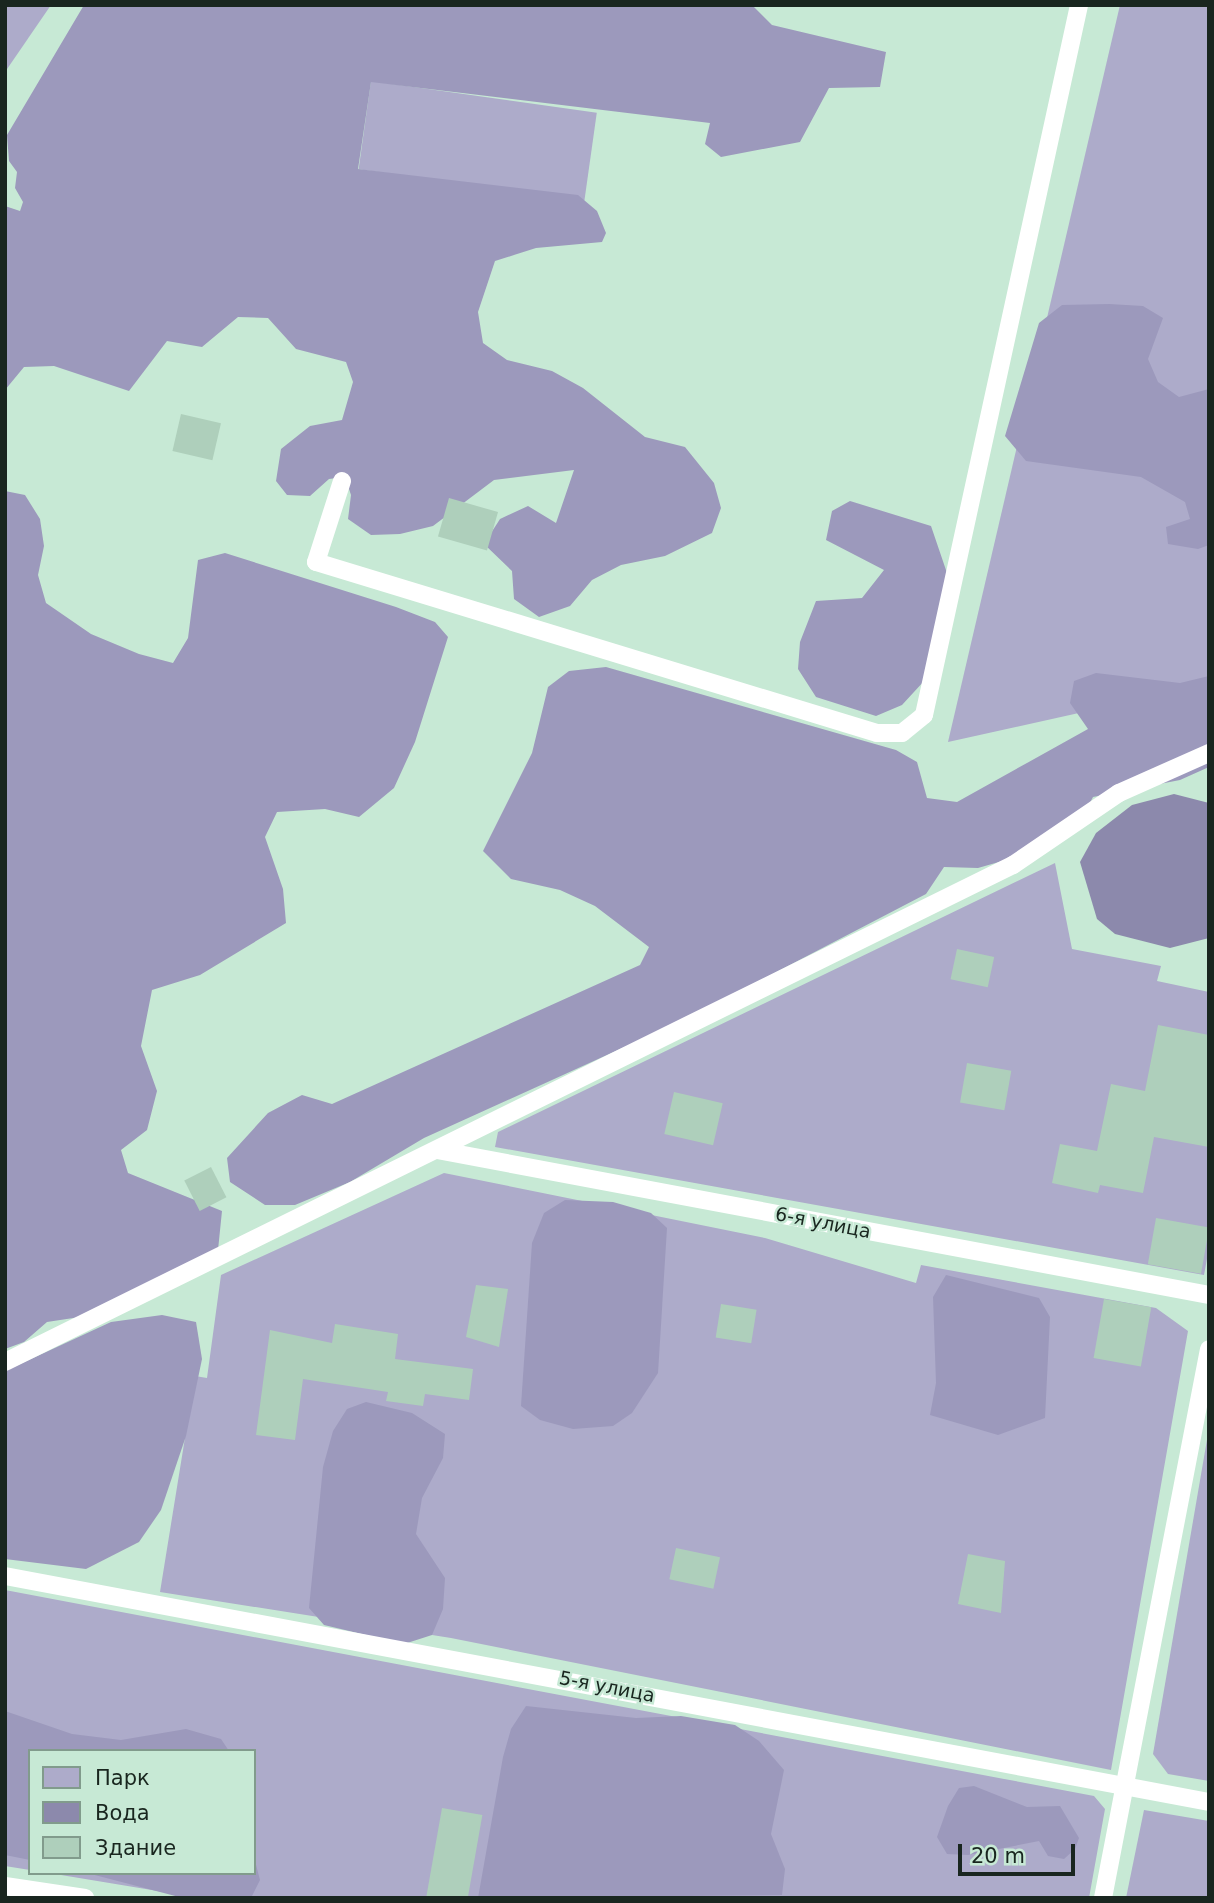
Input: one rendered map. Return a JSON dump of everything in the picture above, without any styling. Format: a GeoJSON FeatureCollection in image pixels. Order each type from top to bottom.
{"type":"FeatureCollection","features":[{"type":"Feature","properties":{"kind":"lane"},"geometry":{"type":"LineString","coordinates":[[342,481],[316,562],[877,733],[902,733],[924,715],[1079,5]]}},
{"type":"Feature","properties":{"kind":"lane"},"geometry":{"type":"LineString","coordinates":[[5,1362],[1013,865],[1119,793],[1209,753]]}},
{"type":"Feature","properties":{"kind":"lane","name":"6-я улица"},"geometry":{"type":"LineString","coordinates":[[437,1150],[1209,1295]]}},
{"type":"Feature","properties":{"kind":"lane"},"geometry":{"type":"LineString","coordinates":[[1103,1898],[1122,1787],[1209,1349]]}},
{"type":"Feature","properties":{"kind":"lane","name":"5-я улица"},"geometry":{"type":"LineString","coordinates":[[5,1576],[1209,1802]]}},
{"type":"Feature","properties":{"kind":"lane"},"geometry":{"type":"LineString","coordinates":[[5,1886],[85,1898]]}},
{"type":"Feature","properties":{"kind":"green space"},"geometry":{"type":"Polygon","coordinates":[[[5,5],[51,5],[5,72],[5,5]]]}},
{"type":"Feature","properties":{"kind":"green space"},"geometry":{"type":"Polygon","coordinates":[[[1120,5],[1209,5],[1209,684],[948,742],[1120,5]]]}},
{"type":"Feature","properties":{"kind":"green space"},"geometry":{"type":"Polygon","coordinates":[[[371,81],[597,113],[584,201],[359,169],[371,81]]]}},
{"type":"Feature","properties":{"kind":"green space"},"geometry":{"type":"Polygon","coordinates":[[[1055,863],[1072,949],[1161,966],[1157,981],[1209,992],[1209,1248],[1204,1275],[495,1147],[498,1132],[1055,863]]]}},
{"type":"Feature","properties":{"kind":"green space"},"geometry":{"type":"Polygon","coordinates":[[[444,1173],[765,1238],[916,1283],[921,1265],[1156,1308],[1188,1331],[1111,1770],[451,1638],[160,1592],[195,1376],[207,1378],[221,1275],[444,1173]]]}},
{"type":"Feature","properties":{"kind":"green space"},"geometry":{"type":"Polygon","coordinates":[[[1209,1428],[1209,1781],[1168,1774],[1153,1754],[1209,1428]]]}},
{"type":"Feature","properties":{"kind":"green space"},"geometry":{"type":"Polygon","coordinates":[[[5,1590],[1094,1796],[1105,1809],[1089,1898],[200,1898],[61,1875],[256,1875],[256,1749],[28,1749],[28,1870],[5,1866],[5,1590]]]}},
{"type":"Feature","properties":{"kind":"green space"},"geometry":{"type":"Polygon","coordinates":[[[1144,1810],[1209,1821],[1209,1898],[1126,1898],[1144,1810]]]}},
{"type":"Feature","properties":{"kind":"shaded area"},"geometry":{"type":"Polygon","coordinates":[[[84,5],[752,5],[772,25],[886,52],[880,87],[829,88],[800,142],[721,157],[705,144],[710,123],[371,82],[358,169],[578,195],[597,211],[606,233],[602,242],[536,248],[495,261],[478,312],[483,343],[507,360],[552,371],[583,388],[645,437],[685,447],[714,483],[721,508],[712,533],[665,556],[621,565],[592,580],[570,606],[539,617],[514,599],[512,571],[484,544],[500,519],[528,506],[556,523],[574,470],[494,480],[433,526],[400,534],[371,535],[348,519],[351,495],[345,477],[329,479],[310,496],[287,495],[276,481],[281,449],[310,426],[342,420],[353,382],[346,362],[296,349],[268,318],[238,317],[202,347],[167,341],[129,391],[54,366],[24,367],[5,390],[5,206],[20,211],[23,202],[15,188],[17,172],[9,161],[7,135],[84,5]]]}},
{"type":"Feature","properties":{"kind":"shaded area"},"geometry":{"type":"Polygon","coordinates":[[[1062,305],[1143,306],[1163,318],[1148,359],[1158,382],[1179,397],[1209,389],[1209,545],[1198,549],[1168,544],[1166,527],[1190,519],[1185,502],[1141,477],[1026,461],[1005,436],[1039,323],[1062,305]]]}},
{"type":"Feature","properties":{"kind":"shaded area"},"geometry":{"type":"Polygon","coordinates":[[[5,491],[25,495],[40,519],[44,546],[38,575],[46,603],[91,634],[139,654],[173,663],[188,638],[198,560],[225,553],[396,607],[435,622],[448,637],[415,742],[394,788],[359,817],[325,809],[277,812],[265,837],[283,889],[286,923],[200,975],[152,990],[141,1046],[157,1091],[147,1130],[121,1150],[128,1173],[222,1211],[218,1250],[93,1315],[47,1322],[24,1342],[5,1349],[5,491]]]}},
{"type":"Feature","properties":{"kind":"shaded area"},"geometry":{"type":"Polygon","coordinates":[[[850,501],[931,526],[947,573],[925,680],[902,705],[876,716],[816,697],[798,669],[800,642],[816,601],[862,598],[884,570],[826,540],[832,511],[850,501]]]}},
{"type":"Feature","properties":{"kind":"shaded area"},"geometry":{"type":"Polygon","coordinates":[[[606,667],[896,750],[917,762],[927,798],[957,802],[1088,729],[1070,703],[1074,681],[1096,673],[1180,683],[1209,676],[1209,767],[1180,780],[1093,797],[1077,828],[1054,846],[978,868],[944,867],[926,894],[684,1020],[424,1138],[350,1182],[295,1205],[265,1205],[230,1182],[227,1158],[268,1113],[302,1095],[332,1104],[640,965],[649,947],[595,906],[560,890],[511,879],[483,851],[532,753],[548,687],[569,671],[606,667]]]}},
{"type":"Feature","properties":{"kind":"shaded area"},"geometry":{"type":"Polygon","coordinates":[[[565,1200],[613,1202],[651,1213],[667,1228],[658,1373],[632,1413],[613,1426],[573,1429],[540,1420],[521,1406],[532,1243],[544,1213],[565,1200]]]}},
{"type":"Feature","properties":{"kind":"shaded area"},"geometry":{"type":"Polygon","coordinates":[[[946,1275],[1039,1298],[1050,1317],[1045,1418],[998,1435],[930,1415],[936,1383],[933,1297],[946,1275]]]}},
{"type":"Feature","properties":{"kind":"shaded area"},"geometry":{"type":"Polygon","coordinates":[[[162,1315],[196,1322],[202,1359],[186,1436],[161,1510],[139,1542],[86,1569],[5,1559],[5,1371],[111,1322],[162,1315]]]}},
{"type":"Feature","properties":{"kind":"shaded area"},"geometry":{"type":"Polygon","coordinates":[[[366,1402],[412,1413],[445,1434],[443,1458],[422,1498],[416,1534],[445,1578],[443,1609],[432,1635],[404,1644],[324,1625],[309,1608],[323,1467],[333,1431],[347,1409],[366,1402]]]}},
{"type":"Feature","properties":{"kind":"shaded area"},"geometry":{"type":"Polygon","coordinates":[[[526,1706],[636,1718],[681,1716],[735,1725],[759,1741],[784,1770],[771,1834],[785,1869],[782,1895],[478,1898],[503,1757],[511,1729],[526,1706]]]}},
{"type":"Feature","properties":{"kind":"shaded area"},"geometry":{"type":"Polygon","coordinates":[[[5,1711],[72,1734],[121,1740],[186,1729],[221,1739],[228,1749],[28,1749],[28,1860],[5,1855],[5,1711]]]}},
{"type":"Feature","properties":{"kind":"shaded area"},"geometry":{"type":"Polygon","coordinates":[[[974,1786],[1027,1807],[1060,1806],[1079,1838],[1075,1849],[1064,1859],[1048,1856],[1039,1841],[968,1855],[947,1854],[937,1837],[948,1806],[959,1788],[974,1786]]]}},
{"type":"Feature","properties":{"kind":"shaded area"},"geometry":{"type":"Polygon","coordinates":[[[256,1865],[260,1880],[251,1898],[183,1898],[95,1875],[256,1875],[256,1865]]]}},
{"type":"Feature","properties":{"kind":"water"},"geometry":{"type":"Polygon","coordinates":[[[1174,794],[1209,803],[1209,938],[1170,948],[1115,934],[1097,919],[1080,862],[1096,833],[1132,805],[1174,794]]]}},
{"type":"Feature","properties":{"kind":"building"},"geometry":{"type":"Polygon","coordinates":[[[181,414],[221,423],[212,460],[172,451],[181,414]]]}},
{"type":"Feature","properties":{"kind":"building"},"geometry":{"type":"Polygon","coordinates":[[[449,498],[498,512],[487,551],[438,536],[449,498]]]}},
{"type":"Feature","properties":{"kind":"building"},"geometry":{"type":"Polygon","coordinates":[[[957,949],[994,957],[988,987],[951,979],[957,949]]]}},
{"type":"Feature","properties":{"kind":"building"},"geometry":{"type":"Polygon","coordinates":[[[1158,1025],[1209,1035],[1209,1147],[1154,1137],[1143,1193],[1100,1185],[1098,1193],[1052,1183],[1060,1144],[1097,1151],[1111,1084],[1145,1091],[1158,1025]]]}},
{"type":"Feature","properties":{"kind":"building"},"geometry":{"type":"Polygon","coordinates":[[[967,1063],[1011,1071],[1004,1110],[960,1102],[967,1063]]]}},
{"type":"Feature","properties":{"kind":"building"},"geometry":{"type":"Polygon","coordinates":[[[674,1092],[723,1103],[713,1145],[664,1134],[674,1092]]]}},
{"type":"Feature","properties":{"kind":"building"},"geometry":{"type":"Polygon","coordinates":[[[211,1167],[226,1197],[200,1211],[184,1181],[211,1167]]]}},
{"type":"Feature","properties":{"kind":"building"},"geometry":{"type":"Polygon","coordinates":[[[1156,1218],[1209,1227],[1201,1274],[1148,1264],[1156,1218]]]}},
{"type":"Feature","properties":{"kind":"building"},"geometry":{"type":"Polygon","coordinates":[[[476,1285],[508,1289],[499,1347],[466,1337],[476,1285]]]}},
{"type":"Feature","properties":{"kind":"building"},"geometry":{"type":"Polygon","coordinates":[[[1104,1299],[1151,1307],[1141,1366],[1094,1358],[1104,1299]]]}},
{"type":"Feature","properties":{"kind":"building"},"geometry":{"type":"Polygon","coordinates":[[[721,1304],[757,1310],[751,1343],[716,1338],[721,1304]]]}},
{"type":"Feature","properties":{"kind":"building"},"geometry":{"type":"Polygon","coordinates":[[[335,1324],[398,1334],[395,1359],[473,1369],[469,1400],[425,1394],[423,1406],[386,1401],[388,1392],[303,1379],[295,1440],[256,1435],[270,1330],[332,1343],[335,1324]]]}},
{"type":"Feature","properties":{"kind":"building"},"geometry":{"type":"Polygon","coordinates":[[[676,1548],[720,1557],[713,1589],[669,1579],[676,1548]]]}},
{"type":"Feature","properties":{"kind":"building"},"geometry":{"type":"Polygon","coordinates":[[[968,1554],[1005,1561],[1001,1613],[958,1604],[968,1554]]]}},
{"type":"Feature","properties":{"kind":"building"},"geometry":{"type":"Polygon","coordinates":[[[442,1808],[482,1815],[468,1898],[426,1898],[442,1808]]]}}]}
